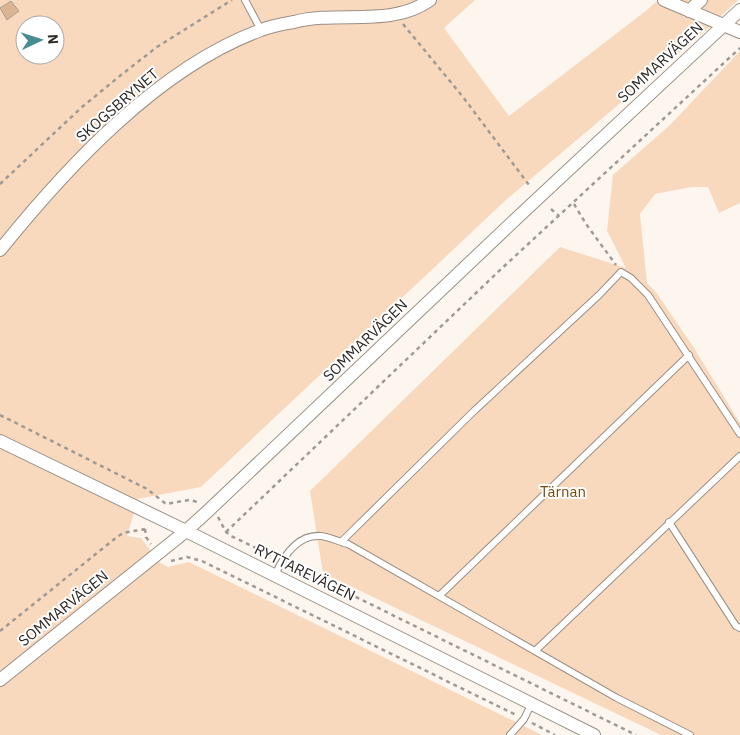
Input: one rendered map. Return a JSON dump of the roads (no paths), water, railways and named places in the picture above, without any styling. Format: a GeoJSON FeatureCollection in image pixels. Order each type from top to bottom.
{"type":"FeatureCollection","features":[{"type":"Feature","properties":{"kind":"street","name":"SKOGSBRYNET"},"geometry":{"type":"LineString","coordinates":[[0,250],[37,204],[91,148],[159,87],[219,48],[261,30],[310,18],[396,15],[418,8],[430,0]]}},
{"type":"Feature","properties":{"kind":"street"},"geometry":{"type":"LineString","coordinates":[[664,0],[740,32]]}},
{"type":"Feature","properties":{"kind":"street"},"geometry":{"type":"LineString","coordinates":[[689,11],[701,0]]}},
{"type":"Feature","properties":{"kind":"street","name":"SOMMARVÄGEN"},"geometry":{"type":"LineString","coordinates":[[0,680],[186,531],[740,10]]}},
{"type":"Feature","properties":{"kind":"street","name":"RYTTAREVÄGEN"},"geometry":{"type":"LineString","coordinates":[[0,441],[275,575],[594,735]]}},
{"type":"Feature","properties":{"kind":"lane"},"geometry":{"type":"LineString","coordinates":[[245,0],[261,30]]}},
{"type":"Feature","properties":{"kind":"lane"},"geometry":{"type":"LineString","coordinates":[[341,542],[474,411],[621,272],[631,278],[648,295],[740,434]]}},
{"type":"Feature","properties":{"kind":"lane"},"geometry":{"type":"LineString","coordinates":[[439,596],[689,355]]}},
{"type":"Feature","properties":{"kind":"lane"},"geometry":{"type":"LineString","coordinates":[[535,651],[740,456]]}},
{"type":"Feature","properties":{"kind":"lane"},"geometry":{"type":"LineString","coordinates":[[669,522],[736,626],[740,628]]}},
{"type":"Feature","properties":{"kind":"lane"},"geometry":{"type":"LineString","coordinates":[[275,575],[282,560],[293,546],[306,538],[320,536],[348,544],[617,698],[690,735]]}},
{"type":"Feature","properties":{"kind":"lane"},"geometry":{"type":"LineString","coordinates":[[510,735],[524,719],[532,703]]}},
{"type":"Feature","properties":{"kind":"park label","name":"Tärnan"},"geometry":{"type":"Point","coordinates":[563,491]}}]}
